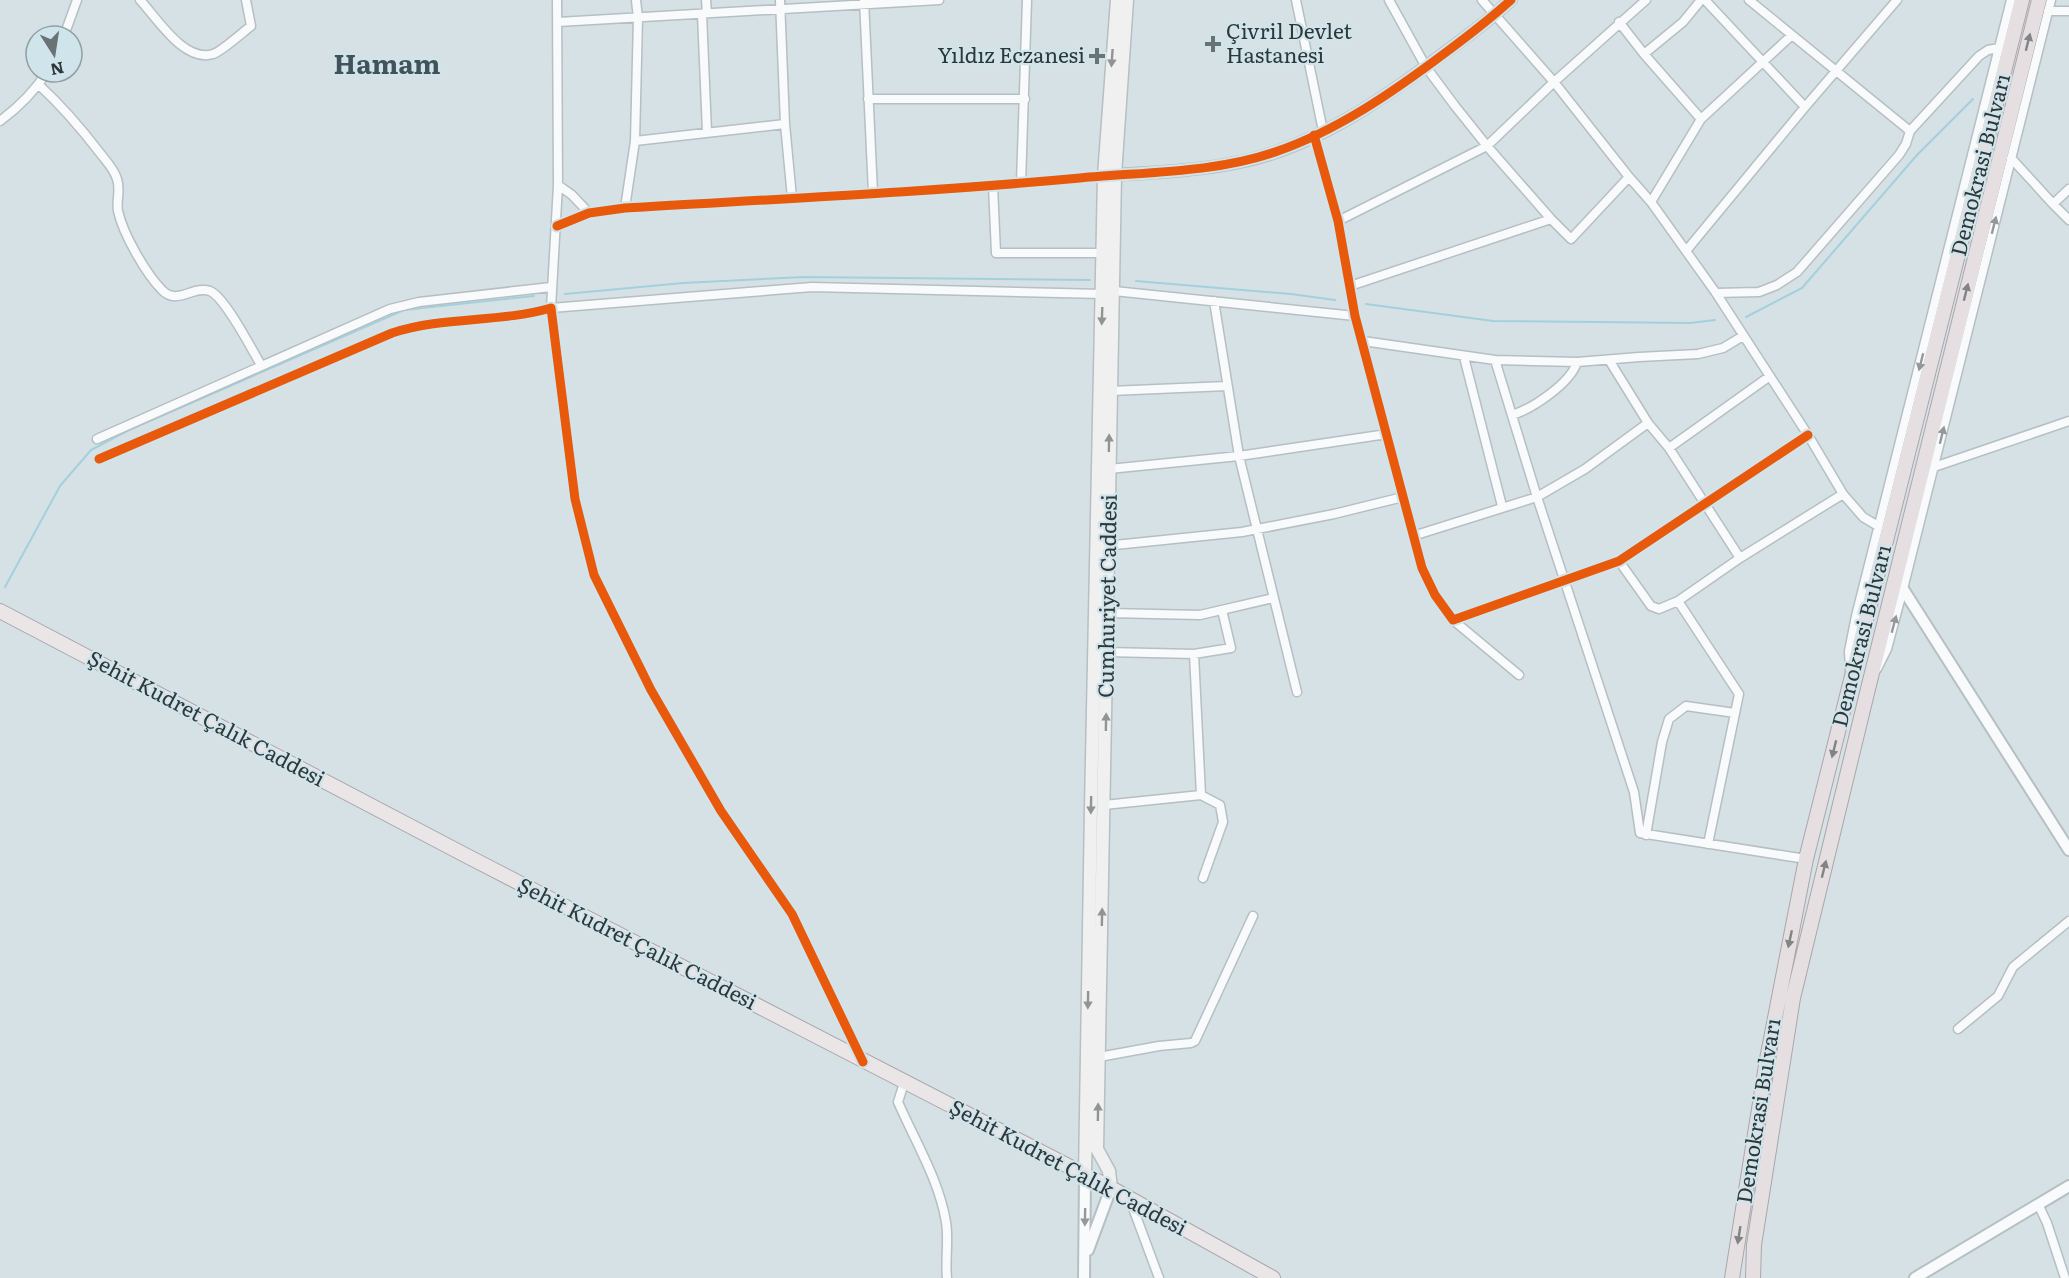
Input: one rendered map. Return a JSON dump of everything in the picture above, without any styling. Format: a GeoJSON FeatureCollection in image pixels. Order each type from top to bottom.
{"type":"FeatureCollection","features":[{"type":"Feature","properties":{"kind":"highway","name":"Demokrasi Bulvarı"},"geometry":{"type":"LineString","coordinates":[[1732,1278],[1767,1059],[1806,859],[2022,0]]}},
{"type":"Feature","properties":{"kind":"highway","name":"Demokrasi Bulvarı"},"geometry":{"type":"LineString","coordinates":[[1753,1278],[1755,1245],[1793,998],[1871,677],[2044,6]]}},
{"type":"Feature","properties":{"kind":"main road","name":"Cumhuriyet Caddesi"},"geometry":{"type":"LineString","coordinates":[[1085,1176],[1090,808],[1109,469],[1108,292],[1117,0]]}},
{"type":"Feature","properties":{"kind":"main road","name":"Cumhuriyet Caddesi"},"geometry":{"type":"LineString","coordinates":[[1111,1188],[1109,1171],[1097,1149],[1108,613],[1097,471],[1108,292],[1102,253],[1127,0]]}},
{"type":"Feature","properties":{"kind":"main road","name":"Şehit Kudret Çalık Caddesi"},"geometry":{"type":"LineString","coordinates":[[0,610],[863,1062],[1111,1188],[1273,1278]]}},
{"type":"Feature","properties":{"kind":"street"},"geometry":{"type":"LineString","coordinates":[[68,24],[77,0]]}},
{"type":"Feature","properties":{"kind":"street"},"geometry":{"type":"LineString","coordinates":[[140,0],[183,48],[197,54],[213,54],[251,26],[246,0]]}},
{"type":"Feature","properties":{"kind":"street"},"geometry":{"type":"LineString","coordinates":[[557,0],[558,185],[551,308],[575,499],[594,575],[651,690],[721,811],[792,914],[863,1062]]}},
{"type":"Feature","properties":{"kind":"street"},"geometry":{"type":"LineString","coordinates":[[625,208],[635,141],[638,18],[636,0]]}},
{"type":"Feature","properties":{"kind":"street"},"geometry":{"type":"LineString","coordinates":[[706,0],[707,132]]}},
{"type":"Feature","properties":{"kind":"street"},"geometry":{"type":"LineString","coordinates":[[558,21],[705,14],[780,5],[939,0]]}},
{"type":"Feature","properties":{"kind":"street"},"geometry":{"type":"LineString","coordinates":[[1022,183],[1028,0]]}},
{"type":"Feature","properties":{"kind":"street"},"geometry":{"type":"LineString","coordinates":[[1296,0],[1319,133],[1355,316],[1388,434],[1413,536],[1428,581],[1444,608],[1454,620],[1519,675]]}},
{"type":"Feature","properties":{"kind":"street"},"geometry":{"type":"LineString","coordinates":[[1389,0],[1426,67],[1487,146],[1551,219],[1572,239],[1629,177]]}},
{"type":"Feature","properties":{"kind":"street"},"geometry":{"type":"LineString","coordinates":[[1482,0],[1554,82],[1651,202],[1716,293],[1808,435],[1843,494],[1863,517],[1878,526]]}},
{"type":"Feature","properties":{"kind":"street"},"geometry":{"type":"LineString","coordinates":[[557,226],[588,213],[625,208],[993,186],[1235,163],[1277,152],[1319,133],[1373,103],[1426,67],[1495,15],[1511,0]]}},
{"type":"Feature","properties":{"kind":"street"},"geometry":{"type":"LineString","coordinates":[[1338,222],[1487,146],[1619,22],[1646,0]]}},
{"type":"Feature","properties":{"kind":"street"},"geometry":{"type":"LineString","coordinates":[[1644,54],[1683,22],[1703,0],[1805,107]]}},
{"type":"Feature","properties":{"kind":"street"},"geometry":{"type":"LineString","coordinates":[[1852,679],[1849,658],[1852,632],[2011,0]]}},
{"type":"Feature","properties":{"kind":"street"},"geometry":{"type":"LineString","coordinates":[[1871,677],[1880,665],[1887,649],[1903,589],[2011,158],[2044,6],[2051,0]]}},
{"type":"Feature","properties":{"kind":"street"},"geometry":{"type":"LineString","coordinates":[[1754,1],[1910,131]]}},
{"type":"Feature","properties":{"kind":"street"},"geometry":{"type":"LineString","coordinates":[[1686,250],[1893,1]]}},
{"type":"Feature","properties":{"kind":"street"},"geometry":{"type":"LineString","coordinates":[[864,2],[873,193]]}},
{"type":"Feature","properties":{"kind":"street"},"geometry":{"type":"LineString","coordinates":[[780,5],[792,198]]}},
{"type":"Feature","properties":{"kind":"street"},"geometry":{"type":"LineString","coordinates":[[2044,6],[2069,11]]}},
{"type":"Feature","properties":{"kind":"street"},"geometry":{"type":"LineString","coordinates":[[1619,22],[1701,119]]}},
{"type":"Feature","properties":{"kind":"street"},"geometry":{"type":"LineString","coordinates":[[1651,202],[1701,119],[1792,35]]}},
{"type":"Feature","properties":{"kind":"street"},"geometry":{"type":"LineString","coordinates":[[1716,293],[1759,292],[1777,285],[1797,272],[1899,155],[1910,131],[1979,56],[1988,50],[1999,48]]}},
{"type":"Feature","properties":{"kind":"street"},"geometry":{"type":"LineString","coordinates":[[0,121],[19,108],[39,85],[72,116],[114,172],[118,182],[119,216],[136,251],[162,290],[176,297],[201,290],[213,292],[238,324],[261,365]]}},
{"type":"Feature","properties":{"kind":"street"},"geometry":{"type":"LineString","coordinates":[[868,99],[1025,99]]}},
{"type":"Feature","properties":{"kind":"street"},"geometry":{"type":"LineString","coordinates":[[635,141],[786,124]]}},
{"type":"Feature","properties":{"kind":"street"},"geometry":{"type":"LineString","coordinates":[[2011,158],[2069,220]]}},
{"type":"Feature","properties":{"kind":"street"},"geometry":{"type":"LineString","coordinates":[[558,185],[572,195],[588,213]]}},
{"type":"Feature","properties":{"kind":"street"},"geometry":{"type":"LineString","coordinates":[[993,186],[996,253],[1102,253]]}},
{"type":"Feature","properties":{"kind":"street"},"geometry":{"type":"LineString","coordinates":[[2053,204],[2069,189]]}},
{"type":"Feature","properties":{"kind":"street"},"geometry":{"type":"LineString","coordinates":[[1350,286],[1551,219]]}},
{"type":"Feature","properties":{"kind":"street"},"geometry":{"type":"LineString","coordinates":[[97,439],[261,365],[400,306],[551,287]]}},
{"type":"Feature","properties":{"kind":"street"},"geometry":{"type":"LineString","coordinates":[[99,459],[399,331],[438,322],[521,315],[551,308],[812,288],[1108,292],[1355,316]]}},
{"type":"Feature","properties":{"kind":"street"},"geometry":{"type":"LineString","coordinates":[[1214,301],[1239,456],[1297,692]]}},
{"type":"Feature","properties":{"kind":"street"},"geometry":{"type":"LineString","coordinates":[[1363,341],[1464,357],[1577,362],[1710,352],[1743,336]]}},
{"type":"Feature","properties":{"kind":"street"},"geometry":{"type":"LineString","coordinates":[[1464,357],[1502,506]]}},
{"type":"Feature","properties":{"kind":"street"},"geometry":{"type":"LineString","coordinates":[[1495,360],[1537,497],[1634,792],[1640,833],[1806,859]]}},
{"type":"Feature","properties":{"kind":"street"},"geometry":{"type":"LineString","coordinates":[[1609,360],[1648,423],[1669,448],[1740,558]]}},
{"type":"Feature","properties":{"kind":"street"},"geometry":{"type":"LineString","coordinates":[[1512,415],[1533,406],[1569,378],[1577,362]]}},
{"type":"Feature","properties":{"kind":"street"},"geometry":{"type":"LineString","coordinates":[[1669,448],[1770,376]]}},
{"type":"Feature","properties":{"kind":"street"},"geometry":{"type":"LineString","coordinates":[[1110,391],[1227,386]]}},
{"type":"Feature","properties":{"kind":"street"},"geometry":{"type":"LineString","coordinates":[[1934,467],[2069,421]]}},
{"type":"Feature","properties":{"kind":"street"},"geometry":{"type":"LineString","coordinates":[[1413,536],[1502,506],[1537,497],[1585,470],[1648,423]]}},
{"type":"Feature","properties":{"kind":"street"},"geometry":{"type":"LineString","coordinates":[[1109,469],[1239,456],[1388,434]]}},
{"type":"Feature","properties":{"kind":"street"},"geometry":{"type":"LineString","coordinates":[[1454,620],[1565,582],[1618,561],[1808,435]]}},
{"type":"Feature","properties":{"kind":"street"},"geometry":{"type":"LineString","coordinates":[[1618,561],[1651,606],[1659,609],[1665,608],[1843,494]]}},
{"type":"Feature","properties":{"kind":"street"},"geometry":{"type":"LineString","coordinates":[[1103,547],[1242,532],[1334,514],[1403,497]]}},
{"type":"Feature","properties":{"kind":"street"},"geometry":{"type":"LineString","coordinates":[[1903,589],[2069,850]]}},
{"type":"Feature","properties":{"kind":"street"},"geometry":{"type":"LineString","coordinates":[[1108,613],[1200,615],[1273,598]]}},
{"type":"Feature","properties":{"kind":"street"},"geometry":{"type":"LineString","coordinates":[[1678,601],[1738,694],[1708,843]]}},
{"type":"Feature","properties":{"kind":"street"},"geometry":{"type":"LineString","coordinates":[[1107,652],[1194,654],[1231,648],[1222,610]]}},
{"type":"Feature","properties":{"kind":"street"},"geometry":{"type":"LineString","coordinates":[[1194,654],[1201,795]]}},
{"type":"Feature","properties":{"kind":"street"},"geometry":{"type":"LineString","coordinates":[[1646,835],[1662,742],[1669,719],[1686,706],[1735,713]]}},
{"type":"Feature","properties":{"kind":"street"},"geometry":{"type":"LineString","coordinates":[[1104,805],[1201,795],[1220,805],[1223,822],[1203,878]]}},
{"type":"Feature","properties":{"kind":"street"},"geometry":{"type":"LineString","coordinates":[[1099,1057],[1159,1046],[1189,1044],[1196,1041],[1253,916]]}},
{"type":"Feature","properties":{"kind":"street"},"geometry":{"type":"LineString","coordinates":[[1958,1029],[1998,996],[2013,967],[2069,921]]}},
{"type":"Feature","properties":{"kind":"street"},"geometry":{"type":"LineString","coordinates":[[904,1083],[898,1102],[936,1187],[946,1224],[947,1278]]}},
{"type":"Feature","properties":{"kind":"street"},"geometry":{"type":"LineString","coordinates":[[1084,1278],[1085,1176]]}},
{"type":"Feature","properties":{"kind":"street"},"geometry":{"type":"LineString","coordinates":[[1915,1278],[1933,1273],[2069,1186]]}},
{"type":"Feature","properties":{"kind":"street"},"geometry":{"type":"LineString","coordinates":[[1084,1259],[1111,1188]]}},
{"type":"Feature","properties":{"kind":"street"},"geometry":{"type":"LineString","coordinates":[[1130,1199],[1159,1278]]}},
{"type":"Feature","properties":{"kind":"street"},"geometry":{"type":"LineString","coordinates":[[2038,1204],[2047,1223],[2065,1278]]}},
{"type":"Feature","properties":{"kind":"waterway"},"geometry":{"type":"LineString","coordinates":[[1746,317],[1802,288],[1917,155],[1973,99]]}},
{"type":"Feature","properties":{"kind":"waterway"},"geometry":{"type":"LineString","coordinates":[[565,294],[683,283],[804,277],[1090,280]]}},
{"type":"Feature","properties":{"kind":"waterway"},"geometry":{"type":"LineString","coordinates":[[1136,281],[1335,300]]}},
{"type":"Feature","properties":{"kind":"waterway"},"geometry":{"type":"LineString","coordinates":[[5,587],[60,486],[91,450],[127,431],[404,310],[534,296]]}},
{"type":"Feature","properties":{"kind":"waterway"},"geometry":{"type":"LineString","coordinates":[[1366,304],[1493,321],[1690,323],[1715,320]]}},
{"type":"Feature","properties":{"kind":"cycle path"},"geometry":{"type":"LineString","coordinates":[[557,226],[589,213],[625,208],[853,195],[1179,171],[1252,159],[1298,143],[1364,109],[1445,53],[1511,0]]}},
{"type":"Feature","properties":{"kind":"cycle path"},"geometry":{"type":"LineString","coordinates":[[1314,135],[1338,221],[1355,316],[1422,568],[1435,595],[1453,620],[1619,561],[1808,435]]}},
{"type":"Feature","properties":{"kind":"cycle path"},"geometry":{"type":"LineString","coordinates":[[99,459],[392,333],[431,324],[512,316],[551,308],[575,499],[594,575],[651,690],[721,811],[792,914],[863,1062]]}},
{"type":"Feature","properties":{"kind":"place","name":"Çivril Devlet Hastanesi"},"geometry":{"type":"Point","coordinates":[1213,44]}},
{"type":"Feature","properties":{"kind":"place","name":"Yıldız Eczanesi"},"geometry":{"type":"Point","coordinates":[1097,56]}},
{"type":"Feature","properties":{"kind":"district","name":"Hamam"},"geometry":{"type":"Point","coordinates":[387,65]}}]}
